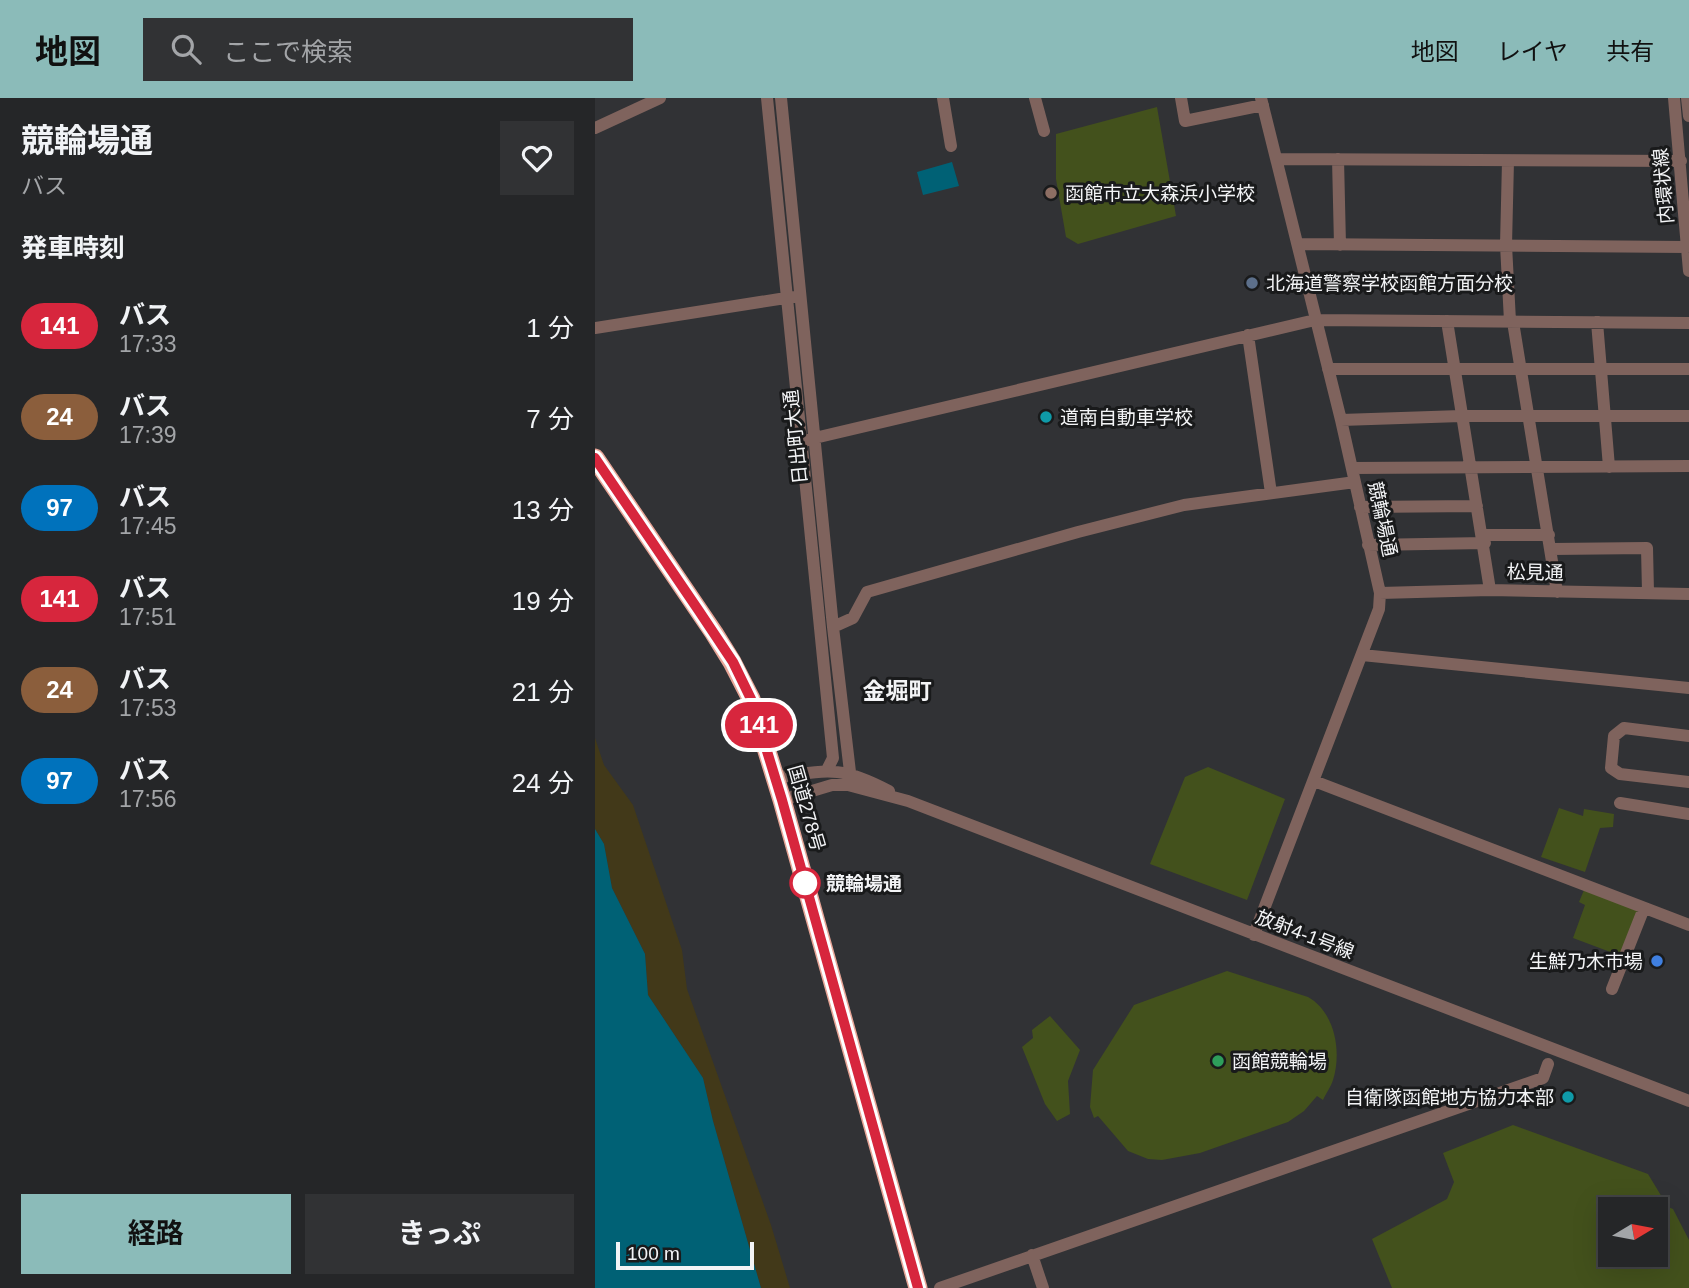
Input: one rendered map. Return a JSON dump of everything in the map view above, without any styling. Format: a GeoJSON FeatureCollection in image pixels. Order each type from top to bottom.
{"type":"FeatureCollection","features":[{"type":"Feature","properties":{"kind":"highway","name":"国道278号"},"geometry":{"type":"LineString","coordinates":[[595,458],[733,662],[751,699],[782,800],[918,1288]]}},
{"type":"Feature","properties":{"kind":"street"},"geometry":{"type":"LineString","coordinates":[[595,128],[660,98]]}},
{"type":"Feature","properties":{"kind":"street","name":"日出町大通"},"geometry":{"type":"LineString","coordinates":[[767,98],[786,298],[808,440],[850,772]]}},
{"type":"Feature","properties":{"kind":"street","name":"日出町大通"},"geometry":{"type":"LineString","coordinates":[[781,98],[800,296],[808,440],[833,758],[827,770]]}},
{"type":"Feature","properties":{"kind":"street"},"geometry":{"type":"LineString","coordinates":[[943,98],[951,146]]}},
{"type":"Feature","properties":{"kind":"street"},"geometry":{"type":"LineString","coordinates":[[1035,98],[1044,131]]}},
{"type":"Feature","properties":{"kind":"street"},"geometry":{"type":"LineString","coordinates":[[1181,98],[1185,121],[1262,102]]}},
{"type":"Feature","properties":{"kind":"street","name":"内環状線"},"geometry":{"type":"LineString","coordinates":[[1674,98],[1687,213],[1689,271]]}},
{"type":"Feature","properties":{"kind":"street"},"geometry":{"type":"LineString","coordinates":[[1687,98],[1689,113]]}},
{"type":"Feature","properties":{"kind":"street","name":"競輪場通"},"geometry":{"type":"LineString","coordinates":[[1254,935],[1379,609],[1380,593],[1341,420],[1262,102]]}},
{"type":"Feature","properties":{"kind":"street"},"geometry":{"type":"LineString","coordinates":[[1277,159],[1681,162]]}},
{"type":"Feature","properties":{"kind":"street"},"geometry":{"type":"LineString","coordinates":[[1338,159],[1340,245]]}},
{"type":"Feature","properties":{"kind":"street"},"geometry":{"type":"LineString","coordinates":[[1508,161],[1506,245],[1511,322],[1552,549],[1557,593]]}},
{"type":"Feature","properties":{"kind":"street"},"geometry":{"type":"LineString","coordinates":[[1298,244],[1687,247]]}},
{"type":"Feature","properties":{"kind":"street"},"geometry":{"type":"LineString","coordinates":[[595,328],[800,296]]}},
{"type":"Feature","properties":{"kind":"street"},"geometry":{"type":"LineString","coordinates":[[808,440],[1315,320],[1689,323]]}},
{"type":"Feature","properties":{"kind":"street"},"geometry":{"type":"LineString","coordinates":[[1447,321],[1484,539],[1490,590]]}},
{"type":"Feature","properties":{"kind":"street"},"geometry":{"type":"LineString","coordinates":[[1597,322],[1609,467]]}},
{"type":"Feature","properties":{"kind":"street"},"geometry":{"type":"LineString","coordinates":[[1248,335],[1271,493]]}},
{"type":"Feature","properties":{"kind":"street"},"geometry":{"type":"LineString","coordinates":[[1328,369],[1689,369]]}},
{"type":"Feature","properties":{"kind":"street"},"geometry":{"type":"LineString","coordinates":[[1341,420],[1461,416],[1689,416]]}},
{"type":"Feature","properties":{"kind":"street"},"geometry":{"type":"LineString","coordinates":[[1352,468],[1689,466]]}},
{"type":"Feature","properties":{"kind":"street"},"geometry":{"type":"LineString","coordinates":[[833,627],[853,618],[867,592],[1150,513],[1184,505],[1355,482]]}},
{"type":"Feature","properties":{"kind":"street"},"geometry":{"type":"LineString","coordinates":[[1360,507],[1477,506]]}},
{"type":"Feature","properties":{"kind":"street"},"geometry":{"type":"LineString","coordinates":[[1368,545],[1549,534]]}},
{"type":"Feature","properties":{"kind":"street"},"geometry":{"type":"LineString","coordinates":[[1552,549],[1647,548],[1648,592]]}},
{"type":"Feature","properties":{"kind":"street","name":"松見通"},"geometry":{"type":"LineString","coordinates":[[1380,593],[1490,590],[1689,593]]}},
{"type":"Feature","properties":{"kind":"street"},"geometry":{"type":"LineString","coordinates":[[1362,655],[1689,688]]}},
{"type":"Feature","properties":{"kind":"street"},"geometry":{"type":"LineString","coordinates":[[1689,736],[1624,728],[1614,736],[1611,768],[1621,775],[1689,782]]}},
{"type":"Feature","properties":{"kind":"street","name":"放射4-1号線"},"geometry":{"type":"LineString","coordinates":[[775,778],[827,770],[850,772],[908,801],[1689,1101]]}},
{"type":"Feature","properties":{"kind":"street"},"geometry":{"type":"LineString","coordinates":[[1314,781],[1689,925]]}},
{"type":"Feature","properties":{"kind":"street","name":"放射4-1号線"},"geometry":{"type":"LineString","coordinates":[[782,800],[832,785],[848,785],[908,801]]}},
{"type":"Feature","properties":{"kind":"street"},"geometry":{"type":"LineString","coordinates":[[1620,803],[1689,814]]}},
{"type":"Feature","properties":{"kind":"street"},"geometry":{"type":"LineString","coordinates":[[1612,989],[1644,908]]}},
{"type":"Feature","properties":{"kind":"street"},"geometry":{"type":"LineString","coordinates":[[940,1288],[1543,1078],[1548,1064]]}},
{"type":"Feature","properties":{"kind":"street"},"geometry":{"type":"LineString","coordinates":[[1032,1255],[1043,1288]]}},
{"type":"Feature","properties":{"kind":"green space"},"geometry":{"type":"Polygon","coordinates":[[[1157,107],[1176,216],[1078,244],[1066,237],[1056,179],[1056,134],[1157,107]]]}},
{"type":"Feature","properties":{"kind":"green space"},"geometry":{"type":"Polygon","coordinates":[[[1208,767],[1285,799],[1247,900],[1150,864],[1185,777],[1208,767]]]}},
{"type":"Feature","properties":{"kind":"green space"},"geometry":{"type":"Polygon","coordinates":[[[1559,808],[1583,816],[1584,809],[1614,814],[1613,827],[1600,828],[1585,872],[1541,857],[1559,808]]]}},
{"type":"Feature","properties":{"kind":"green space"},"geometry":{"type":"Polygon","coordinates":[[[1584,890],[1638,910],[1621,956],[1573,938],[1585,905],[1579,902],[1584,890]]]}},
{"type":"Feature","properties":{"kind":"green space","name":"函館競輪場"},"geometry":{"type":"Polygon","coordinates":[[[1227,971],[1308,997],[1325,1012],[1334,1034],[1337,1057],[1333,1080],[1323,1100],[1317,1096],[1304,1111],[1288,1122],[1200,1153],[1162,1160],[1148,1159],[1128,1151],[1098,1116],[1094,1118],[1090,1107],[1093,1070],[1134,1005],[1227,971]]]}},
{"type":"Feature","properties":{"kind":"green space"},"geometry":{"type":"Polygon","coordinates":[[[1050,1016],[1080,1050],[1068,1081],[1070,1114],[1057,1121],[1045,1104],[1022,1047],[1033,1038],[1032,1030],[1050,1016]]]}},
{"type":"Feature","properties":{"kind":"green space"},"geometry":{"type":"Polygon","coordinates":[[[1513,1125],[1648,1174],[1662,1197],[1598,1197],[1598,1267],[1668,1267],[1668,1207],[1673,1209],[1689,1240],[1689,1288],[1392,1288],[1372,1239],[1447,1199],[1454,1182],[1443,1153],[1513,1125]]]}},
{"type":"Feature","properties":{"kind":"sand"},"geometry":{"type":"Polygon","coordinates":[[[595,738],[604,765],[633,805],[682,950],[687,989],[771,1225],[790,1288],[761,1288],[703,1078],[648,995],[645,954],[612,888],[604,844],[595,829],[595,738]]]}},
{"type":"Feature","properties":{"kind":"water"},"geometry":{"type":"Polygon","coordinates":[[[952,162],[959,186],[923,195],[917,172],[952,162]]]}},
{"type":"Feature","properties":{"kind":"water"},"geometry":{"type":"Polygon","coordinates":[[[595,829],[604,844],[612,888],[645,954],[648,995],[703,1078],[761,1288],[595,1288],[595,829]]]}},
{"type":"Feature","properties":{"kind":"bus line","name":"141"},"geometry":{"type":"LineString","coordinates":[[595,458],[733,662],[751,699],[782,800],[918,1288]]}},
{"type":"Feature","properties":{"kind":"place","name":"函館市立大森浜小学校"},"geometry":{"type":"Point","coordinates":[1051,193]}},
{"type":"Feature","properties":{"kind":"place","name":"北海道警察学校函館方面分校"},"geometry":{"type":"Point","coordinates":[1252,283]}},
{"type":"Feature","properties":{"kind":"place","name":"道南自動車学校"},"geometry":{"type":"Point","coordinates":[1046,417]}},
{"type":"Feature","properties":{"kind":"place","name":"競輪場通"},"geometry":{"type":"Point","coordinates":[805,883]}},
{"type":"Feature","properties":{"kind":"place","name":"生鮮乃木市場"},"geometry":{"type":"Point","coordinates":[1657,961]}},
{"type":"Feature","properties":{"kind":"place","name":"函館競輪場"},"geometry":{"type":"Point","coordinates":[1218,1061]}},
{"type":"Feature","properties":{"kind":"place","name":"自衛隊函館地方協力本部"},"geometry":{"type":"Point","coordinates":[1568,1097]}},
{"type":"Feature","properties":{"kind":"district","name":"金堀町"},"geometry":{"type":"Point","coordinates":[897,691]}}]}
